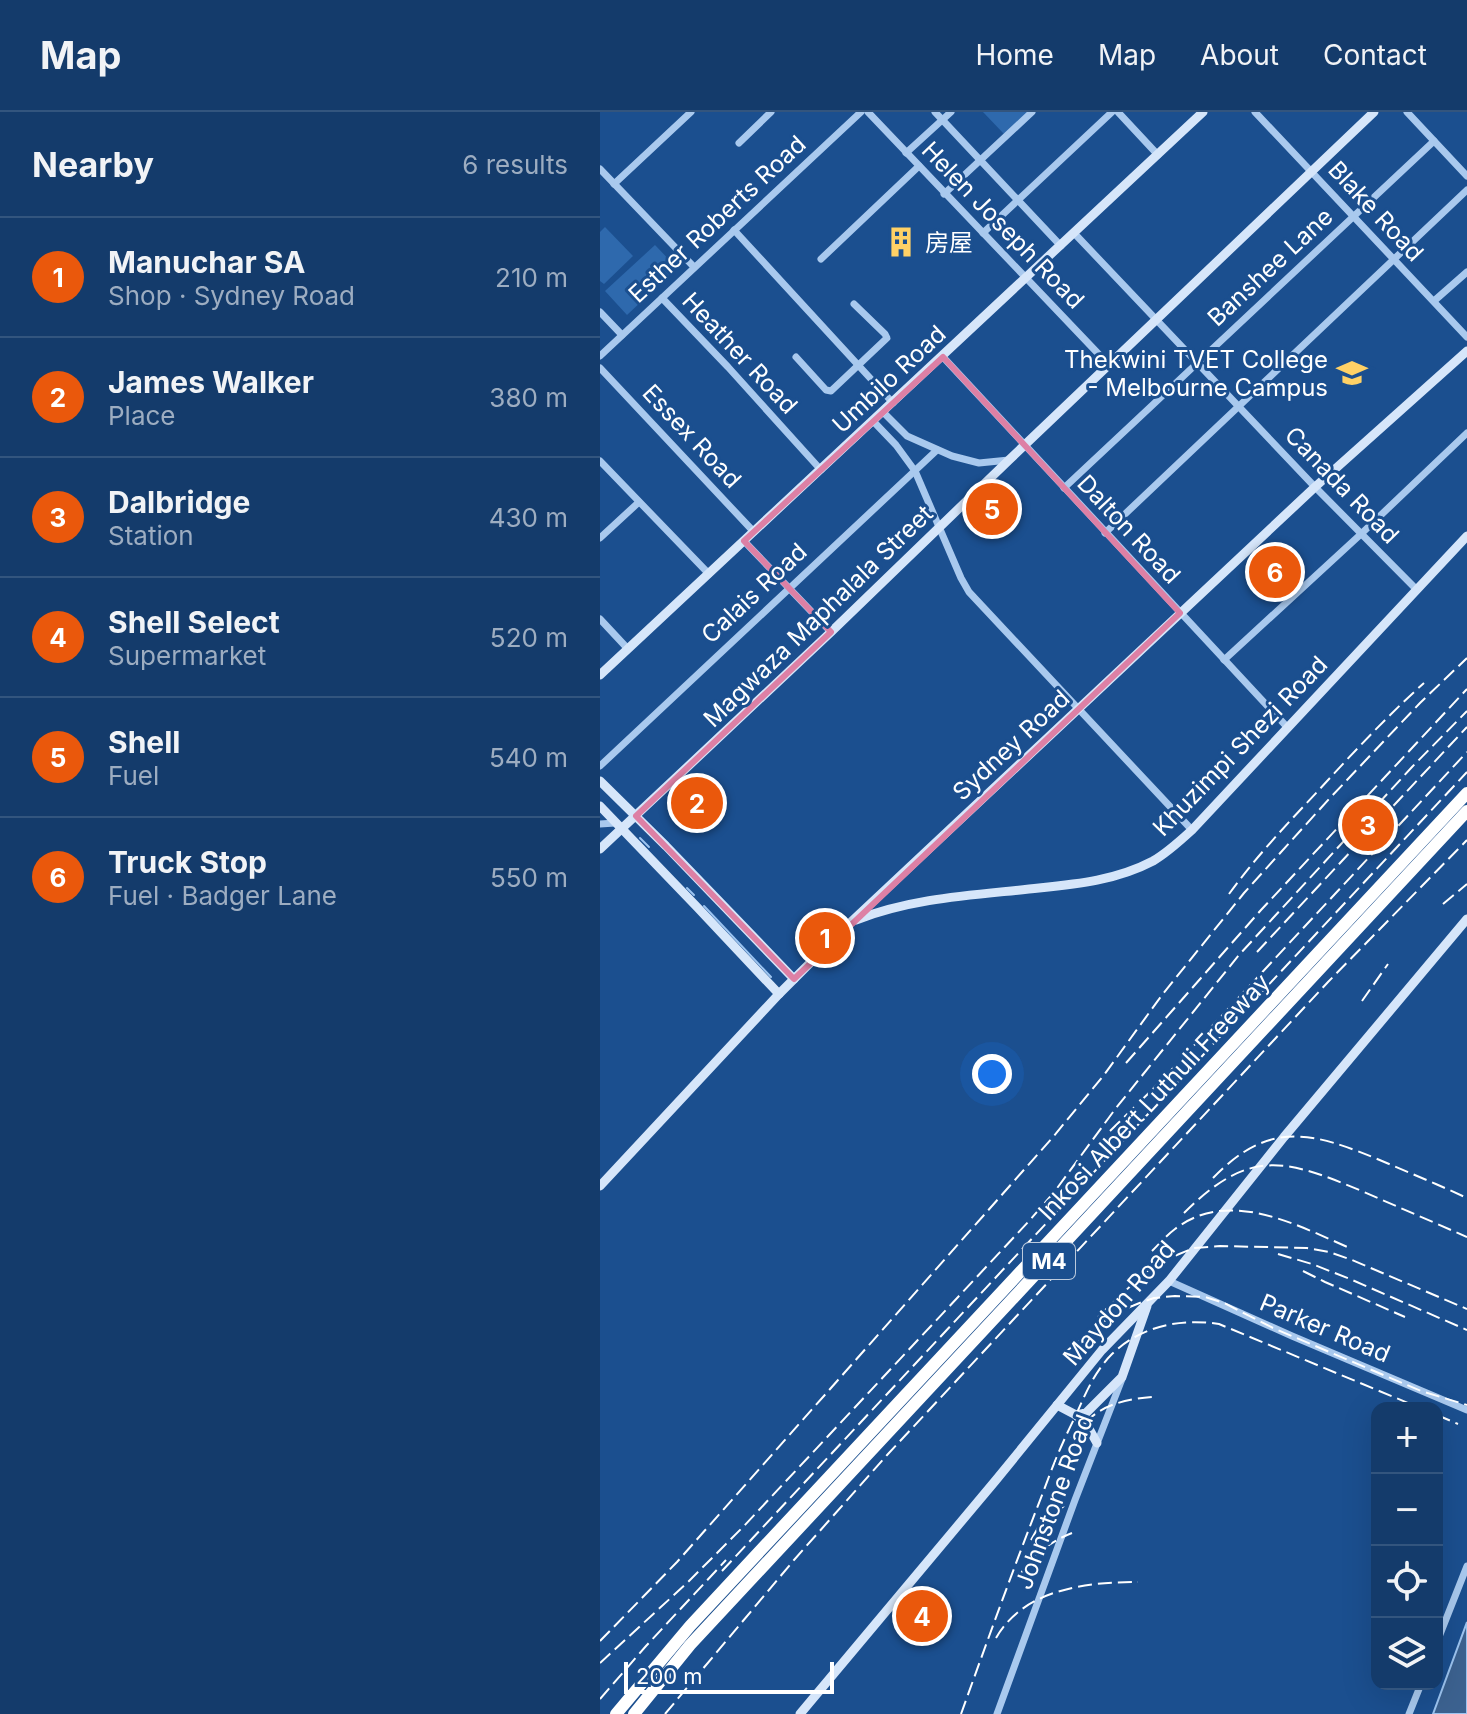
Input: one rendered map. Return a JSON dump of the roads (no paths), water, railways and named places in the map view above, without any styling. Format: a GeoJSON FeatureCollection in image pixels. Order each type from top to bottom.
{"type":"FeatureCollection","features":[{"type":"Feature","properties":{"kind":"highway","name":"Inkosi Albert Luthuli Freeway"},"geometry":{"type":"LineString","coordinates":[[616,1714],[690,1626],[1467,793]]}},
{"type":"Feature","properties":{"kind":"highway","name":"Inkosi Albert Luthuli Freeway"},"geometry":{"type":"LineString","coordinates":[[634,1714],[690,1645],[1467,811]]}},
{"type":"Feature","properties":{"kind":"street"},"geometry":{"type":"LineString","coordinates":[[614,184],[691,112]]}},
{"type":"Feature","properties":{"kind":"street"},"geometry":{"type":"LineString","coordinates":[[739,143],[771,112]]}},
{"type":"Feature","properties":{"kind":"street","name":"Esther Roberts Road"},"geometry":{"type":"LineString","coordinates":[[600,356],[861,112]]}},
{"type":"Feature","properties":{"kind":"street","name":"Helen Joseph Road"},"geometry":{"type":"LineString","coordinates":[[868,112],[1109,365]]}},
{"type":"Feature","properties":{"kind":"street"},"geometry":{"type":"LineString","coordinates":[[935,112],[1061,246]]}},
{"type":"Feature","properties":{"kind":"street"},"geometry":{"type":"LineString","coordinates":[[906,153],[951,112]]}},
{"type":"Feature","properties":{"kind":"street"},"geometry":{"type":"LineString","coordinates":[[944,194],[1032,112]]}},
{"type":"Feature","properties":{"kind":"street"},"geometry":{"type":"LineString","coordinates":[[983,233],[1112,112]]}},
{"type":"Feature","properties":{"kind":"street"},"geometry":{"type":"LineString","coordinates":[[1118,112],[1158,155]]}},
{"type":"Feature","properties":{"kind":"street","name":"Umbilo Road"},"geometry":{"type":"LineString","coordinates":[[600,675],[1027,279],[1158,155],[1191,116],[1203,112]]}},
{"type":"Feature","properties":{"kind":"street","name":"Blake Road"},"geometry":{"type":"LineString","coordinates":[[1255,112],[1467,337]]}},
{"type":"Feature","properties":{"kind":"street","name":"Magwaza Maphalala Street"},"geometry":{"type":"LineString","coordinates":[[600,849],[618,826],[636,816],[831,632],[1374,112]]}},
{"type":"Feature","properties":{"kind":"street"},"geometry":{"type":"LineString","coordinates":[[1407,112],[1467,176]]}},
{"type":"Feature","properties":{"kind":"street","name":"Banshee Lane"},"geometry":{"type":"LineString","coordinates":[[1064,488],[1434,141]]}},
{"type":"Feature","properties":{"kind":"street"},"geometry":{"type":"LineString","coordinates":[[821,259],[919,166]]}},
{"type":"Feature","properties":{"kind":"street"},"geometry":{"type":"LineString","coordinates":[[600,169],[694,267]]}},
{"type":"Feature","properties":{"kind":"street"},"geometry":{"type":"LineString","coordinates":[[1105,533],[1467,190]]}},
{"type":"Feature","properties":{"kind":"street"},"geometry":{"type":"LineString","coordinates":[[734,230],[893,403]]}},
{"type":"Feature","properties":{"kind":"street","name":"Canada Road"},"geometry":{"type":"LineString","coordinates":[[1074,233],[1417,590]]}},
{"type":"Feature","properties":{"kind":"street"},"geometry":{"type":"LineString","coordinates":[[1434,301],[1467,272]]}},
{"type":"Feature","properties":{"kind":"street","name":"Heather Road"},"geometry":{"type":"LineString","coordinates":[[662,298],[821,470]]}},
{"type":"Feature","properties":{"kind":"street"},"geometry":{"type":"LineString","coordinates":[[796,357],[829,392],[887,338],[854,304]]}},
{"type":"Feature","properties":{"kind":"street"},"geometry":{"type":"LineString","coordinates":[[600,312],[622,335]]}},
{"type":"Feature","properties":{"kind":"street","name":"Sydney Road"},"geometry":{"type":"LineString","coordinates":[[600,1186],[779,994],[851,922],[1315,487],[1467,351]]}},
{"type":"Feature","properties":{"kind":"street","name":"Dalton Road"},"geometry":{"type":"LineString","coordinates":[[943,357],[1288,728]]}},
{"type":"Feature","properties":{"kind":"street","name":"Essex Road"},"geometry":{"type":"LineString","coordinates":[[600,368],[754,532]]}},
{"type":"Feature","properties":{"kind":"street"},"geometry":{"type":"LineString","coordinates":[[883,412],[907,436],[937,450],[979,463],[1009,460]]}},
{"type":"Feature","properties":{"kind":"street"},"geometry":{"type":"LineString","coordinates":[[873,421],[915,471],[969,592],[1192,830]]}},
{"type":"Feature","properties":{"kind":"street"},"geometry":{"type":"LineString","coordinates":[[1224,660],[1467,433]]}},
{"type":"Feature","properties":{"kind":"street","name":"Calais Road"},"geometry":{"type":"LineString","coordinates":[[600,766],[937,450]]}},
{"type":"Feature","properties":{"kind":"street"},"geometry":{"type":"LineString","coordinates":[[600,461],[709,574]]}},
{"type":"Feature","properties":{"kind":"street"},"geometry":{"type":"LineString","coordinates":[[600,538],[639,502]]}},
{"type":"Feature","properties":{"kind":"street","name":"Khuzimpi Shezi Road"},"geometry":{"type":"LineString","coordinates":[[851,922],[886,909],[926,900],[1081,884],[1134,870],[1155,860],[1192,830],[1467,536]]}},
{"type":"Feature","properties":{"kind":"street"},"geometry":{"type":"LineString","coordinates":[[744,541],[831,632]]}},
{"type":"Feature","properties":{"kind":"street"},"geometry":{"type":"LineString","coordinates":[[600,619],[628,649]]}},
{"type":"Feature","properties":{"kind":"street"},"geometry":{"type":"LineString","coordinates":[[600,781],[794,979]]}},
{"type":"Feature","properties":{"kind":"street"},"geometry":{"type":"LineString","coordinates":[[600,807],[779,994]]}},
{"type":"Feature","properties":{"kind":"street"},"geometry":{"type":"LineString","coordinates":[[600,824],[618,826]]}},
{"type":"Feature","properties":{"kind":"street"},"geometry":{"type":"LineString","coordinates":[[697,907],[711,894]]}},
{"type":"Feature","properties":{"kind":"street","name":"Maydon Road"},"geometry":{"type":"LineString","coordinates":[[800,1714],[1110,1340],[1169,1281],[1284,1137],[1467,919]]}},
{"type":"Feature","properties":{"kind":"street","name":"Parker Road"},"geometry":{"type":"LineString","coordinates":[[1169,1281],[1467,1410]]}},
{"type":"Feature","properties":{"kind":"street","name":"Johnstone Road"},"geometry":{"type":"LineString","coordinates":[[997,1714],[1148,1303]]}},
{"type":"Feature","properties":{"kind":"street"},"geometry":{"type":"LineString","coordinates":[[1110,1340],[1123,1342],[1132,1350]]}},
{"type":"Feature","properties":{"kind":"street"},"geometry":{"type":"LineString","coordinates":[[1076,1415],[1086,1413],[1122,1377]]}},
{"type":"Feature","properties":{"kind":"street"},"geometry":{"type":"LineString","coordinates":[[1057,1405],[1076,1415],[1097,1443]]}},
{"type":"Feature","properties":{"kind":"street"},"geometry":{"type":"LineString","coordinates":[[1443,1627],[1467,1566]]}},
{"type":"Feature","properties":{"kind":"street"},"geometry":{"type":"LineString","coordinates":[[1409,1714],[1419,1690]]}},
{"type":"Feature","properties":{"kind":"waterway"},"geometry":{"type":"LineString","coordinates":[[640,838],[649,847]]}},
{"type":"Feature","properties":{"kind":"waterway"},"geometry":{"type":"LineString","coordinates":[[687,888],[694,895]]}},
{"type":"Feature","properties":{"kind":"waterway"},"geometry":{"type":"LineString","coordinates":[[704,906],[771,977]]}},
{"type":"Feature","properties":{"kind":"railway"},"geometry":{"type":"LineString","coordinates":[[600,1641],[677,1562],[1053,1137],[1244,893],[1420,703],[1467,658]]}},
{"type":"Feature","properties":{"kind":"railway"},"geometry":{"type":"LineString","coordinates":[[1229,894],[1294,817],[1369,736],[1424,683]]}},
{"type":"Feature","properties":{"kind":"railway"},"geometry":{"type":"LineString","coordinates":[[1126,1063],[1261,910],[1467,689]]}},
{"type":"Feature","properties":{"kind":"railway"},"geometry":{"type":"LineString","coordinates":[[600,1663],[744,1526],[1030,1220],[1239,955],[1467,711]]}},
{"type":"Feature","properties":{"kind":"railway"},"geometry":{"type":"LineString","coordinates":[[1257,952],[1467,727]]}},
{"type":"Feature","properties":{"kind":"railway"},"geometry":{"type":"LineString","coordinates":[[1110,1131],[1161,1081],[1467,752]]}},
{"type":"Feature","properties":{"kind":"railway"},"geometry":{"type":"LineString","coordinates":[[722,1571],[1467,772]]}},
{"type":"Feature","properties":{"kind":"railway"},"geometry":{"type":"LineString","coordinates":[[665,1714],[888,1454],[1328,982],[1467,840]]}},
{"type":"Feature","properties":{"kind":"railway"},"geometry":{"type":"LineString","coordinates":[[1443,904],[1467,884]]}},
{"type":"Feature","properties":{"kind":"railway"},"geometry":{"type":"LineString","coordinates":[[1362,1001],[1388,964]]}},
{"type":"Feature","properties":{"kind":"railway"},"geometry":{"type":"LineString","coordinates":[[1213,1178],[1254,1146],[1293,1136],[1313,1138],[1357,1151],[1467,1198]]}},
{"type":"Feature","properties":{"kind":"railway"},"geometry":{"type":"LineString","coordinates":[[1184,1213],[1229,1177],[1270,1165],[1312,1172],[1337,1181],[1467,1237]]}},
{"type":"Feature","properties":{"kind":"railway"},"geometry":{"type":"LineString","coordinates":[[1152,1251],[1175,1229],[1196,1217],[1218,1211],[1241,1211],[1287,1221],[1352,1249]]}},
{"type":"Feature","properties":{"kind":"railway"},"geometry":{"type":"LineString","coordinates":[[1098,1317],[1143,1274],[1162,1261],[1194,1248],[1220,1246],[1307,1248],[1329,1252],[1467,1309]]}},
{"type":"Feature","properties":{"kind":"railway"},"geometry":{"type":"LineString","coordinates":[[1278,1254],[1350,1279],[1467,1330]]}},
{"type":"Feature","properties":{"kind":"railway"},"geometry":{"type":"LineString","coordinates":[[1303,1271],[1405,1317]]}},
{"type":"Feature","properties":{"kind":"railway"},"geometry":{"type":"LineString","coordinates":[[1063,1354],[1100,1324],[1142,1302],[1175,1296],[1205,1297],[1421,1391],[1467,1405]]}},
{"type":"Feature","properties":{"kind":"railway"},"geometry":{"type":"LineString","coordinates":[[961,1714],[1062,1444],[1095,1376],[1123,1344],[1148,1331],[1176,1323],[1219,1324],[1406,1402]]}},
{"type":"Feature","properties":{"kind":"railway"},"geometry":{"type":"LineString","coordinates":[[1071,1438],[1088,1419],[1107,1407],[1127,1400],[1152,1397]]}},
{"type":"Feature","properties":{"kind":"railway"},"geometry":{"type":"LineString","coordinates":[[1443,1418],[1458,1424]]}},
{"type":"Feature","properties":{"kind":"railway"},"geometry":{"type":"LineString","coordinates":[[1031,1540],[1039,1526],[1064,1506]]}},
{"type":"Feature","properties":{"kind":"railway"},"geometry":{"type":"LineString","coordinates":[[1018,1578],[1041,1551],[1072,1533]]}},
{"type":"Feature","properties":{"kind":"railway"},"geometry":{"type":"LineString","coordinates":[[600,1699],[726,1560]]}},
{"type":"Feature","properties":{"kind":"railway"},"geometry":{"type":"LineString","coordinates":[[996,1638],[1008,1622],[1040,1599],[1078,1587],[1138,1582]]}},
{"type":"Feature","properties":{"kind":"place","name":"房屋"},"geometry":{"type":"Point","coordinates":[901,242]}},
{"type":"Feature","properties":{"kind":"place","name":"Thekwini TVET College - Melbourne Campus"},"geometry":{"type":"Point","coordinates":[1352,373]}},
{"type":"Feature","properties":{"kind":"place","name":"Shell"},"geometry":{"type":"Point","coordinates":[992,509]}},
{"type":"Feature","properties":{"kind":"place","name":"Truck Stop"},"geometry":{"type":"Point","coordinates":[1275,572]}},
{"type":"Feature","properties":{"kind":"place","name":"James Walker"},"geometry":{"type":"Point","coordinates":[697,803]}},
{"type":"Feature","properties":{"kind":"place","name":"Dalbridge"},"geometry":{"type":"Point","coordinates":[1368,825]}},
{"type":"Feature","properties":{"kind":"place","name":"Manuchar SA"},"geometry":{"type":"Point","coordinates":[825,938]}},
{"type":"Feature","properties":{"kind":"place","name":"Shell Select"},"geometry":{"type":"Point","coordinates":[922,1616]}}]}
